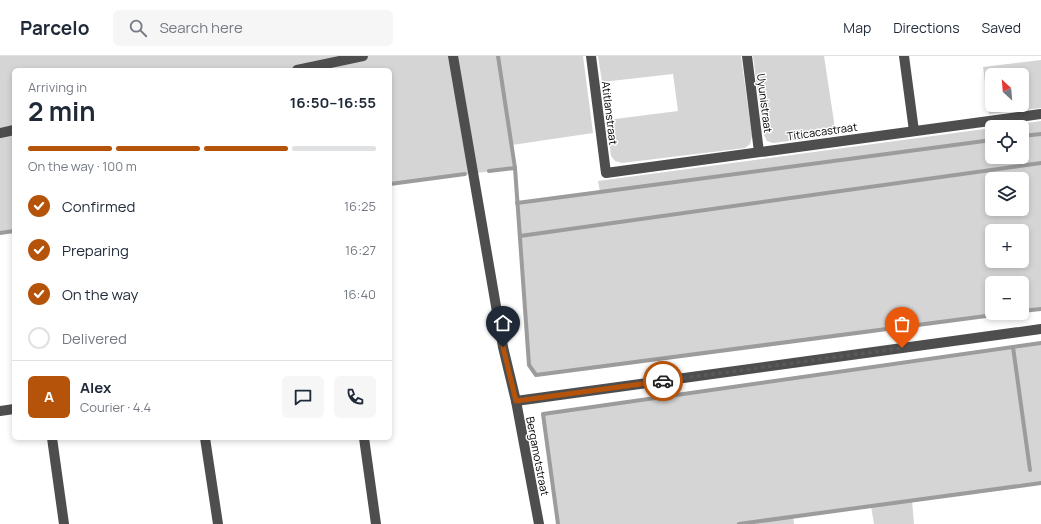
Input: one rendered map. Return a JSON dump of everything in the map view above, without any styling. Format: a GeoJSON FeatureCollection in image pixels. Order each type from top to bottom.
{"type":"FeatureCollection","features":[{"type":"Feature","properties":{"kind":"street"},"geometry":{"type":"LineString","coordinates":[[306,68],[363,56]]}},
{"type":"Feature","properties":{"kind":"street","name":"Bergamotstraat"},"geometry":{"type":"LineString","coordinates":[[453,56],[503,347],[516,401],[539,524]]}},
{"type":"Feature","properties":{"kind":"street","name":"Atitlanstraat"},"geometry":{"type":"LineString","coordinates":[[590,56],[606,173]]}},
{"type":"Feature","properties":{"kind":"street","name":"Uyunistraat"},"geometry":{"type":"LineString","coordinates":[[747,56],[759,152]]}},
{"type":"Feature","properties":{"kind":"street"},"geometry":{"type":"LineString","coordinates":[[904,56],[914,131]]}},
{"type":"Feature","properties":{"kind":"street","name":"Titicacastraat"},"geometry":{"type":"LineString","coordinates":[[606,173],[1041,114]]}},
{"type":"Feature","properties":{"kind":"street"},"geometry":{"type":"LineString","coordinates":[[0,133],[12,130]]}},
{"type":"Feature","properties":{"kind":"street"},"geometry":{"type":"LineString","coordinates":[[516,401],[1041,329]]}},
{"type":"Feature","properties":{"kind":"street"},"geometry":{"type":"LineString","coordinates":[[0,411],[12,409]]}},
{"type":"Feature","properties":{"kind":"street"},"geometry":{"type":"LineString","coordinates":[[52,440],[64,524]]}},
{"type":"Feature","properties":{"kind":"street"},"geometry":{"type":"LineString","coordinates":[[205,440],[218,524]]}},
{"type":"Feature","properties":{"kind":"street"},"geometry":{"type":"LineString","coordinates":[[364,440],[376,524]]}},
{"type":"Feature","properties":{"kind":"shaded area"},"geometry":{"type":"Polygon","coordinates":[[[0,56],[583,56],[593,133],[512,145],[515,168],[392,184],[392,68],[12,68],[12,231],[0,233],[0,56]]]}},
{"type":"Feature","properties":{"kind":"shaded area"},"geometry":{"type":"Polygon","coordinates":[[[598,56],[741,56],[752,136],[750,144],[745,148],[622,163],[615,161],[611,156],[607,120],[678,111],[673,74],[602,82],[598,56]]]}},
{"type":"Feature","properties":{"kind":"shaded area"},"geometry":{"type":"Polygon","coordinates":[[[753,56],[824,56],[836,135],[773,143],[767,141],[763,133],[753,56]]]}},
{"type":"Feature","properties":{"kind":"shaded area"},"geometry":{"type":"Polygon","coordinates":[[[1041,60],[1041,108],[1029,109],[1029,68],[985,68],[985,83],[983,67],[1041,60]]]}},
{"type":"Feature","properties":{"kind":"shaded area"},"geometry":{"type":"Polygon","coordinates":[[[989,112],[1006,112],[989,114],[989,112]]]}},
{"type":"Feature","properties":{"kind":"shaded area"},"geometry":{"type":"Polygon","coordinates":[[[1041,121],[1041,309],[1029,310],[1029,276],[985,276],[985,316],[536,375],[529,365],[517,203],[600,192],[598,181],[985,129],[985,164],[1029,164],[1029,123],[1041,121]]]}},
{"type":"Feature","properties":{"kind":"shaded area"},"geometry":{"type":"Polygon","coordinates":[[[1041,343],[1041,483],[912,500],[914,524],[874,524],[871,506],[793,517],[794,524],[558,524],[543,414],[1041,343]]]}},
{"type":"Feature","properties":{"kind":"waterway"},"geometry":{"type":"LineString","coordinates":[[498,56],[515,168],[529,365],[536,375],[985,316]]}},
{"type":"Feature","properties":{"kind":"waterway"},"geometry":{"type":"LineString","coordinates":[[1029,135],[1041,134]]}},
{"type":"Feature","properties":{"kind":"waterway"},"geometry":{"type":"LineString","coordinates":[[517,203],[985,141]]}},
{"type":"Feature","properties":{"kind":"waterway"},"geometry":{"type":"LineString","coordinates":[[520,236],[1041,163]]}},
{"type":"Feature","properties":{"kind":"waterway"},"geometry":{"type":"LineString","coordinates":[[489,171],[515,168]]}},
{"type":"Feature","properties":{"kind":"waterway"},"geometry":{"type":"LineString","coordinates":[[392,184],[465,174]]}},
{"type":"Feature","properties":{"kind":"waterway"},"geometry":{"type":"LineString","coordinates":[[0,233],[12,231]]}},
{"type":"Feature","properties":{"kind":"waterway"},"geometry":{"type":"LineString","coordinates":[[1029,310],[1041,309]]}},
{"type":"Feature","properties":{"kind":"waterway"},"geometry":{"type":"LineString","coordinates":[[558,524],[543,414],[1041,343]]}},
{"type":"Feature","properties":{"kind":"waterway"},"geometry":{"type":"LineString","coordinates":[[1013,347],[1030,470]]}},
{"type":"Feature","properties":{"kind":"waterway"},"geometry":{"type":"LineString","coordinates":[[739,524],[1041,483]]}},
{"type":"Feature","properties":{"kind":"way so far"},"geometry":{"type":"LineString","coordinates":[[663,381],[902,348]]}},
{"type":"Feature","properties":{"kind":"route"},"geometry":{"type":"LineString","coordinates":[[503,347],[516,401],[663,381]]}}]}
